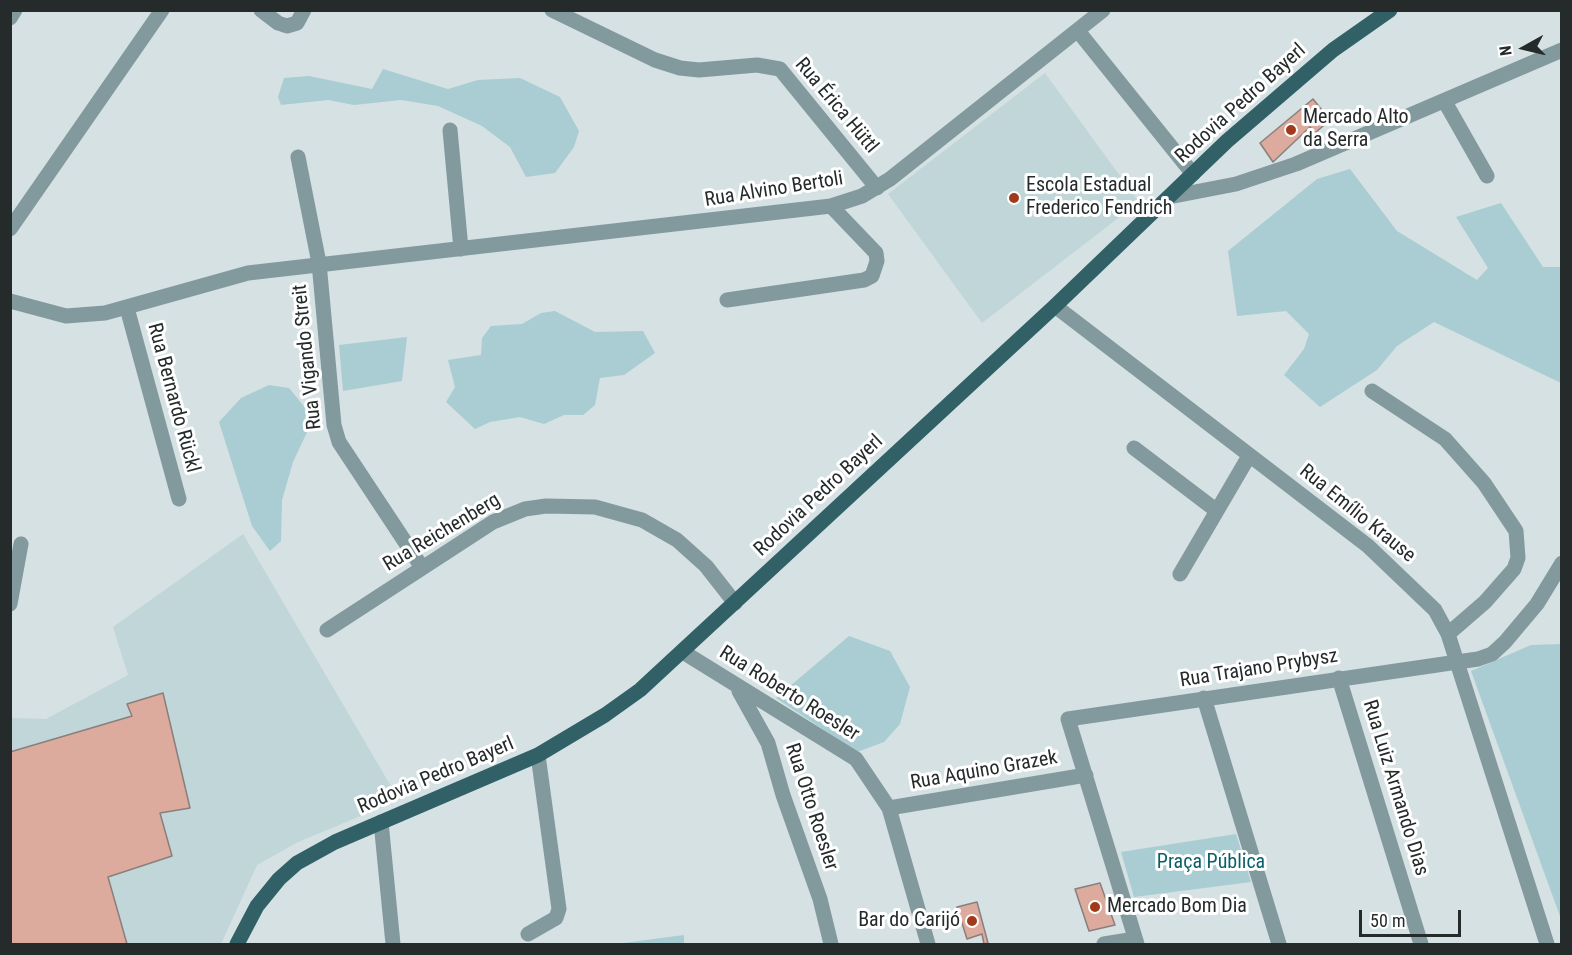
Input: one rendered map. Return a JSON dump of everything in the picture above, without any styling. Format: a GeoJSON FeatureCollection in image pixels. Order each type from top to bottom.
{"type":"FeatureCollection","features":[{"type":"Feature","properties":{"kind":"main road","name":"Rodovia Pedro Bayerl"},"geometry":{"type":"LineString","coordinates":[[237,945],[257,906],[288,870],[319,850],[538,755],[622,704],[682,652],[1055,306],[1192,174],[1293,83],[1390,10]]}},
{"type":"Feature","properties":{"kind":"street"},"geometry":{"type":"LineString","coordinates":[[10,18],[15,10]]}},
{"type":"Feature","properties":{"kind":"street"},"geometry":{"type":"LineString","coordinates":[[10,229],[162,10]]}},
{"type":"Feature","properties":{"kind":"street"},"geometry":{"type":"LineString","coordinates":[[261,10],[278,24],[287,26],[297,23],[304,10]]}},
{"type":"Feature","properties":{"kind":"street","name":"Rua Érica Hüttl"},"geometry":{"type":"LineString","coordinates":[[552,10],[655,60],[680,68],[699,70],[757,65],[780,69],[877,188]]}},
{"type":"Feature","properties":{"kind":"street","name":"Rua Alvino Bertoli"},"geometry":{"type":"LineString","coordinates":[[10,301],[66,316],[105,314],[219,279],[319,263],[831,206],[862,196],[877,188],[1103,10]]}},
{"type":"Feature","properties":{"kind":"street"},"geometry":{"type":"LineString","coordinates":[[1078,31],[1192,174]]}},
{"type":"Feature","properties":{"kind":"street"},"geometry":{"type":"LineString","coordinates":[[1169,197],[1236,184],[1296,164],[1562,50]]}},
{"type":"Feature","properties":{"kind":"street"},"geometry":{"type":"LineString","coordinates":[[1445,102],[1487,176]]}},
{"type":"Feature","properties":{"kind":"street"},"geometry":{"type":"LineString","coordinates":[[450,130],[461,249]]}},
{"type":"Feature","properties":{"kind":"street","name":"Rua Vigando Streit"},"geometry":{"type":"LineString","coordinates":[[298,157],[319,263],[334,425],[339,442],[421,566]]}},
{"type":"Feature","properties":{"kind":"street"},"geometry":{"type":"LineString","coordinates":[[727,300],[864,280],[872,276],[878,261],[876,254],[831,206]]}},
{"type":"Feature","properties":{"kind":"street","name":"Rua Emílio Krause"},"geometry":{"type":"LineString","coordinates":[[1055,306],[1383,558],[1435,610],[1448,634],[1547,945]]}},
{"type":"Feature","properties":{"kind":"street","name":"Rua Bernardo Rückl"},"geometry":{"type":"LineString","coordinates":[[127,309],[179,499]]}},
{"type":"Feature","properties":{"kind":"street"},"geometry":{"type":"LineString","coordinates":[[1372,391],[1445,439],[1484,483],[1516,531],[1519,550],[1515,569],[1485,602],[1448,634]]}},
{"type":"Feature","properties":{"kind":"street"},"geometry":{"type":"LineString","coordinates":[[1134,448],[1217,511]]}},
{"type":"Feature","properties":{"kind":"street"},"geometry":{"type":"LineString","coordinates":[[1180,574],[1249,456]]}},
{"type":"Feature","properties":{"kind":"street","name":"Rua Reichenberg"},"geometry":{"type":"LineString","coordinates":[[327,630],[421,566],[493,522],[525,509],[546,506],[595,507],[642,520],[677,540],[706,566],[735,603]]}},
{"type":"Feature","properties":{"kind":"street"},"geometry":{"type":"LineString","coordinates":[[10,604],[21,544]]}},
{"type":"Feature","properties":{"kind":"street","name":"Rua Trajano Prybysz"},"geometry":{"type":"LineString","coordinates":[[1086,775],[1068,718],[1478,658],[1492,654],[1537,604],[1562,563]]}},
{"type":"Feature","properties":{"kind":"street","name":"Rua Roberto Roesler"},"geometry":{"type":"LineString","coordinates":[[682,652],[856,759],[889,808],[928,945]]}},
{"type":"Feature","properties":{"kind":"street","name":"Rua Luiz Armando Dias"},"geometry":{"type":"LineString","coordinates":[[1339,678],[1421,945]]}},
{"type":"Feature","properties":{"kind":"street","name":"Rua Otto Roesler"},"geometry":{"type":"LineString","coordinates":[[738,688],[768,743],[783,795],[820,899],[831,945]]}},
{"type":"Feature","properties":{"kind":"street"},"geometry":{"type":"LineString","coordinates":[[1204,698],[1279,945]]}},
{"type":"Feature","properties":{"kind":"street"},"geometry":{"type":"LineString","coordinates":[[528,934],[556,918],[560,909],[538,755]]}},
{"type":"Feature","properties":{"kind":"street"},"geometry":{"type":"LineString","coordinates":[[1086,775],[1136,942],[1104,945]]}},
{"type":"Feature","properties":{"kind":"street","name":"Rua Aquino Grazek"},"geometry":{"type":"LineString","coordinates":[[889,808],[1086,775]]}},
{"type":"Feature","properties":{"kind":"street"},"geometry":{"type":"LineString","coordinates":[[381,822],[393,945]]}},
{"type":"Feature","properties":{"kind":"shaded area","name":"Escola Estadual Frederico Fendrich"},"geometry":{"type":"Polygon","coordinates":[[[1045,73],[1139,202],[982,323],[888,194],[1045,73]]]}},
{"type":"Feature","properties":{"kind":"shaded area"},"geometry":{"type":"Polygon","coordinates":[[[243,534],[399,800],[298,842],[257,865],[221,944],[11,944],[11,718],[46,719],[128,675],[113,627],[243,534]]]}},
{"type":"Feature","properties":{"kind":"green space"},"geometry":{"type":"Polygon","coordinates":[[[383,69],[448,89],[478,80],[520,78],[560,97],[579,131],[574,147],[555,173],[526,177],[510,147],[482,126],[438,106],[401,100],[354,105],[328,100],[281,105],[278,97],[284,78],[309,76],[372,89],[383,69]]]}},
{"type":"Feature","properties":{"kind":"green space"},"geometry":{"type":"Polygon","coordinates":[[[1350,169],[1397,231],[1477,280],[1488,268],[1456,217],[1501,203],[1543,267],[1561,267],[1561,383],[1434,322],[1397,346],[1377,370],[1320,407],[1284,375],[1304,349],[1309,334],[1286,311],[1237,316],[1228,251],[1317,179],[1350,169]]]}},
{"type":"Feature","properties":{"kind":"green space"},"geometry":{"type":"Polygon","coordinates":[[[555,311],[595,332],[643,331],[655,353],[624,375],[600,378],[595,405],[583,415],[564,415],[544,424],[520,417],[490,422],[475,429],[446,402],[455,387],[448,360],[481,355],[482,338],[491,326],[522,324],[541,313],[555,311]]]}},
{"type":"Feature","properties":{"kind":"green space"},"geometry":{"type":"Polygon","coordinates":[[[407,337],[402,381],[343,391],[339,345],[407,337]]]}},
{"type":"Feature","properties":{"kind":"green space"},"geometry":{"type":"Polygon","coordinates":[[[269,385],[289,388],[307,410],[309,428],[293,462],[282,500],[281,541],[270,551],[252,526],[219,422],[241,398],[269,385]]]}},
{"type":"Feature","properties":{"kind":"green space"},"geometry":{"type":"Polygon","coordinates":[[[849,636],[890,651],[910,687],[900,724],[884,742],[857,752],[776,698],[849,636]]]}},
{"type":"Feature","properties":{"kind":"green space"},"geometry":{"type":"Polygon","coordinates":[[[1562,644],[1561,919],[1471,671],[1531,645],[1562,644]]]}},
{"type":"Feature","properties":{"kind":"green space","name":"Praça Pública"},"geometry":{"type":"Polygon","coordinates":[[[1236,834],[1251,882],[1134,897],[1121,852],[1236,834]]]}},
{"type":"Feature","properties":{"kind":"green space"},"geometry":{"type":"Polygon","coordinates":[[[684,935],[684,944],[616,944],[684,935]]]}},
{"type":"Feature","properties":{"kind":"building","name":"Mercado Alto da Serra"},"geometry":{"type":"Polygon","coordinates":[[[1313,99],[1330,120],[1315,133],[1310,127],[1273,162],[1260,143],[1313,99]]]}},
{"type":"Feature","properties":{"kind":"building"},"geometry":{"type":"Polygon","coordinates":[[[163,693],[190,808],[160,813],[172,856],[108,877],[127,944],[10,944],[10,752],[132,716],[127,704],[163,693]]]}},
{"type":"Feature","properties":{"kind":"building","name":"Mercado Bom Dia"},"geometry":{"type":"Polygon","coordinates":[[[1100,883],[1115,925],[1089,931],[1075,889],[1100,883]]]}},
{"type":"Feature","properties":{"kind":"building","name":"Bar do Carijó"},"geometry":{"type":"Polygon","coordinates":[[[977,902],[988,943],[984,944],[982,934],[967,939],[957,907],[977,902]]]}},
{"type":"Feature","properties":{"kind":"place","name":"Mercado Alto da Serra"},"geometry":{"type":"Point","coordinates":[1291,130]}},
{"type":"Feature","properties":{"kind":"place","name":"Escola Estadual Frederico Fendrich"},"geometry":{"type":"Point","coordinates":[1014,198]}},
{"type":"Feature","properties":{"kind":"place","name":"Mercado Bom Dia"},"geometry":{"type":"Point","coordinates":[1095,907]}},
{"type":"Feature","properties":{"kind":"place","name":"Bar do Carijó"},"geometry":{"type":"Point","coordinates":[972,921]}}]}
